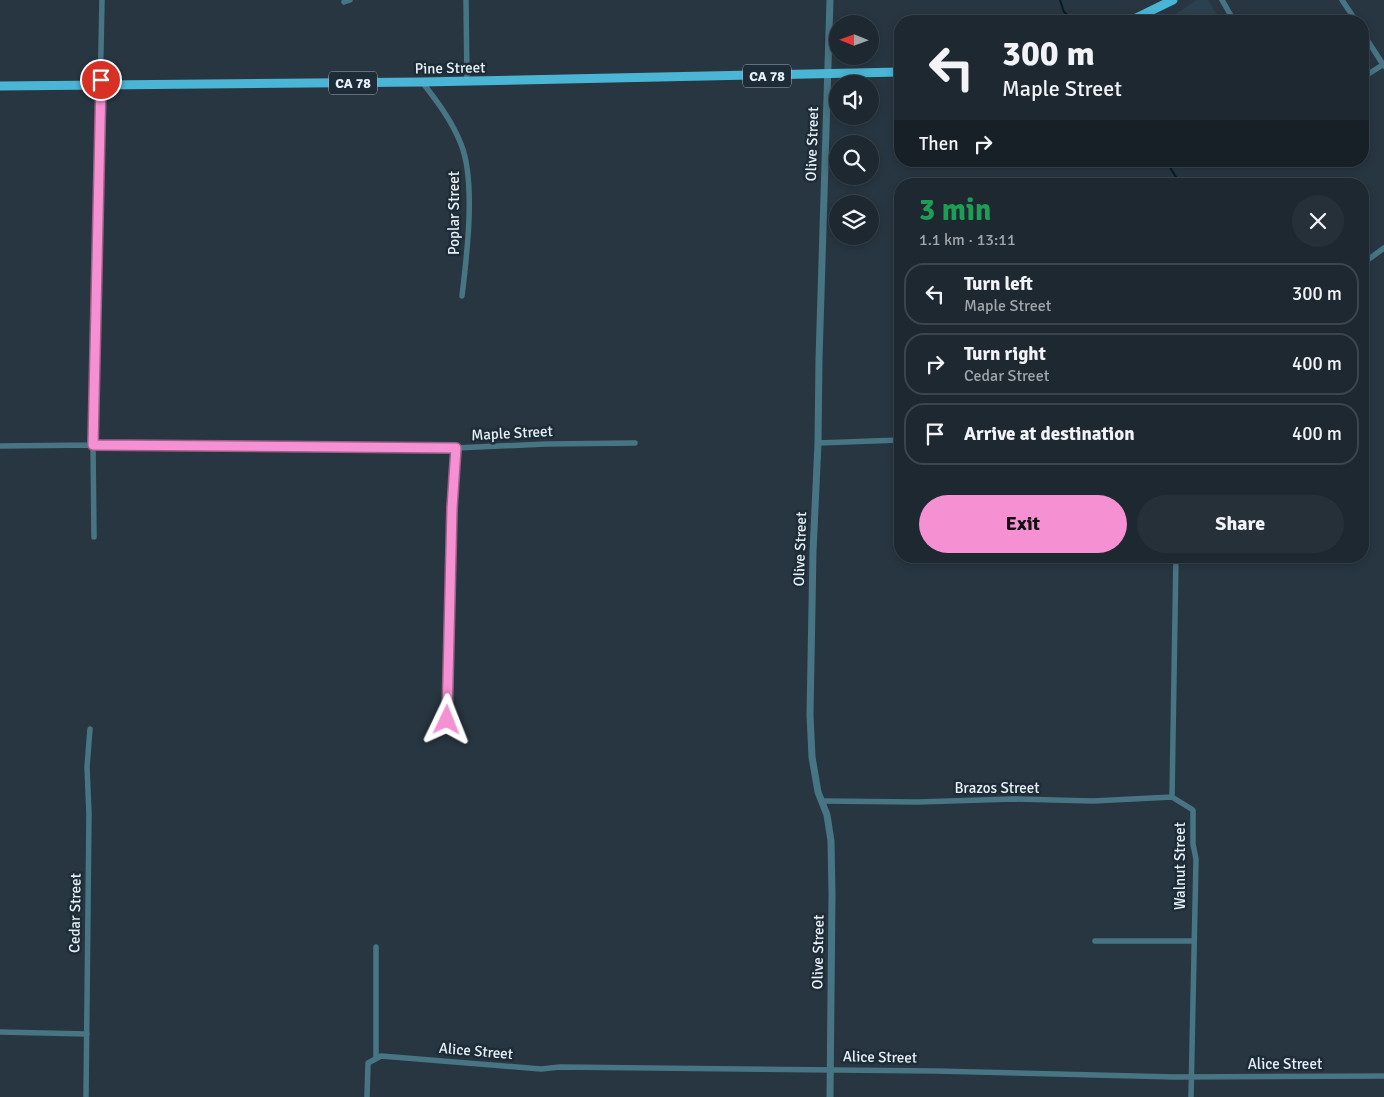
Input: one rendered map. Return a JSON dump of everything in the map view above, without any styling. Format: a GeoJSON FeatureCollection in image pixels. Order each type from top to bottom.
{"type":"FeatureCollection","features":[{"type":"Feature","properties":{"kind":"main road"},"geometry":{"type":"LineString","coordinates":[[1142,15],[1173,0]]}},
{"type":"Feature","properties":{"kind":"main road","name":"Pine Street"},"geometry":{"type":"LineString","coordinates":[[0,86],[467,82],[894,72]]}},
{"type":"Feature","properties":{"kind":"street"},"geometry":{"type":"LineString","coordinates":[[94,538],[93,445],[102,0]]}},
{"type":"Feature","properties":{"kind":"street"},"geometry":{"type":"LineString","coordinates":[[466,0],[467,82]]}},
{"type":"Feature","properties":{"kind":"street","name":"Olive Street"},"geometry":{"type":"LineString","coordinates":[[830,0],[818,443],[813,552],[810,715],[812,757],[818,792],[827,815],[831,842],[830,1097]]}},
{"type":"Feature","properties":{"kind":"street"},"geometry":{"type":"LineString","coordinates":[[1222,0],[1231,15]]}},
{"type":"Feature","properties":{"kind":"street"},"geometry":{"type":"LineString","coordinates":[[1342,0],[1352,15]]}},
{"type":"Feature","properties":{"kind":"street"},"geometry":{"type":"LineString","coordinates":[[1369,42],[1384,65],[1369,74]]}},
{"type":"Feature","properties":{"kind":"street","name":"Poplar Street"},"geometry":{"type":"LineString","coordinates":[[422,82],[438,103],[454,130],[466,160],[468,228],[462,296]]}},
{"type":"Feature","properties":{"kind":"street"},"geometry":{"type":"LineString","coordinates":[[1369,259],[1384,248]]}},
{"type":"Feature","properties":{"kind":"street"},"geometry":{"type":"LineString","coordinates":[[818,443],[894,440]]}},
{"type":"Feature","properties":{"kind":"street","name":"Maple Street"},"geometry":{"type":"LineString","coordinates":[[0,446],[456,448],[635,443]]}},
{"type":"Feature","properties":{"kind":"street"},"geometry":{"type":"LineString","coordinates":[[447,720],[452,508],[456,448]]}},
{"type":"Feature","properties":{"kind":"street"},"geometry":{"type":"LineString","coordinates":[[1172,797],[1176,563]]}},
{"type":"Feature","properties":{"kind":"street","name":"Cedar Street"},"geometry":{"type":"LineString","coordinates":[[86,1097],[89,814],[87,767],[90,729]]}},
{"type":"Feature","properties":{"kind":"street","name":"Brazos Street"},"geometry":{"type":"LineString","coordinates":[[822,801],[918,802],[1012,799],[1094,801],[1172,797]]}},
{"type":"Feature","properties":{"kind":"street","name":"Walnut Street"},"geometry":{"type":"LineString","coordinates":[[1172,797],[1193,810],[1193,844],[1196,859],[1191,1097]]}},
{"type":"Feature","properties":{"kind":"street"},"geometry":{"type":"LineString","coordinates":[[1095,941],[1193,941]]}},
{"type":"Feature","properties":{"kind":"street"},"geometry":{"type":"LineString","coordinates":[[367,1097],[368,1063],[376,1058],[376,947]]}},
{"type":"Feature","properties":{"kind":"street"},"geometry":{"type":"LineString","coordinates":[[0,1032],[87,1034]]}},
{"type":"Feature","properties":{"kind":"street","name":"Alice Street"},"geometry":{"type":"LineString","coordinates":[[376,1058],[381,1056],[540,1069],[560,1067],[830,1069],[1191,1076],[1384,1076]]}},
{"type":"Feature","properties":{"kind":"shaded area"},"geometry":{"type":"Polygon","coordinates":[[[1197,0],[1208,0],[1217,15],[1174,15],[1197,0]]]}},
{"type":"Feature","properties":{"kind":"waterway"},"geometry":{"type":"LineString","coordinates":[[1060,0],[1064,12],[1068,15]]}},
{"type":"Feature","properties":{"kind":"waterway"},"geometry":{"type":"LineString","coordinates":[[1170,167],[1176,177]]}},
{"type":"Feature","properties":{"kind":"route"},"geometry":{"type":"LineString","coordinates":[[101,80],[93,445],[456,448],[452,508],[447,720]]}}]}
